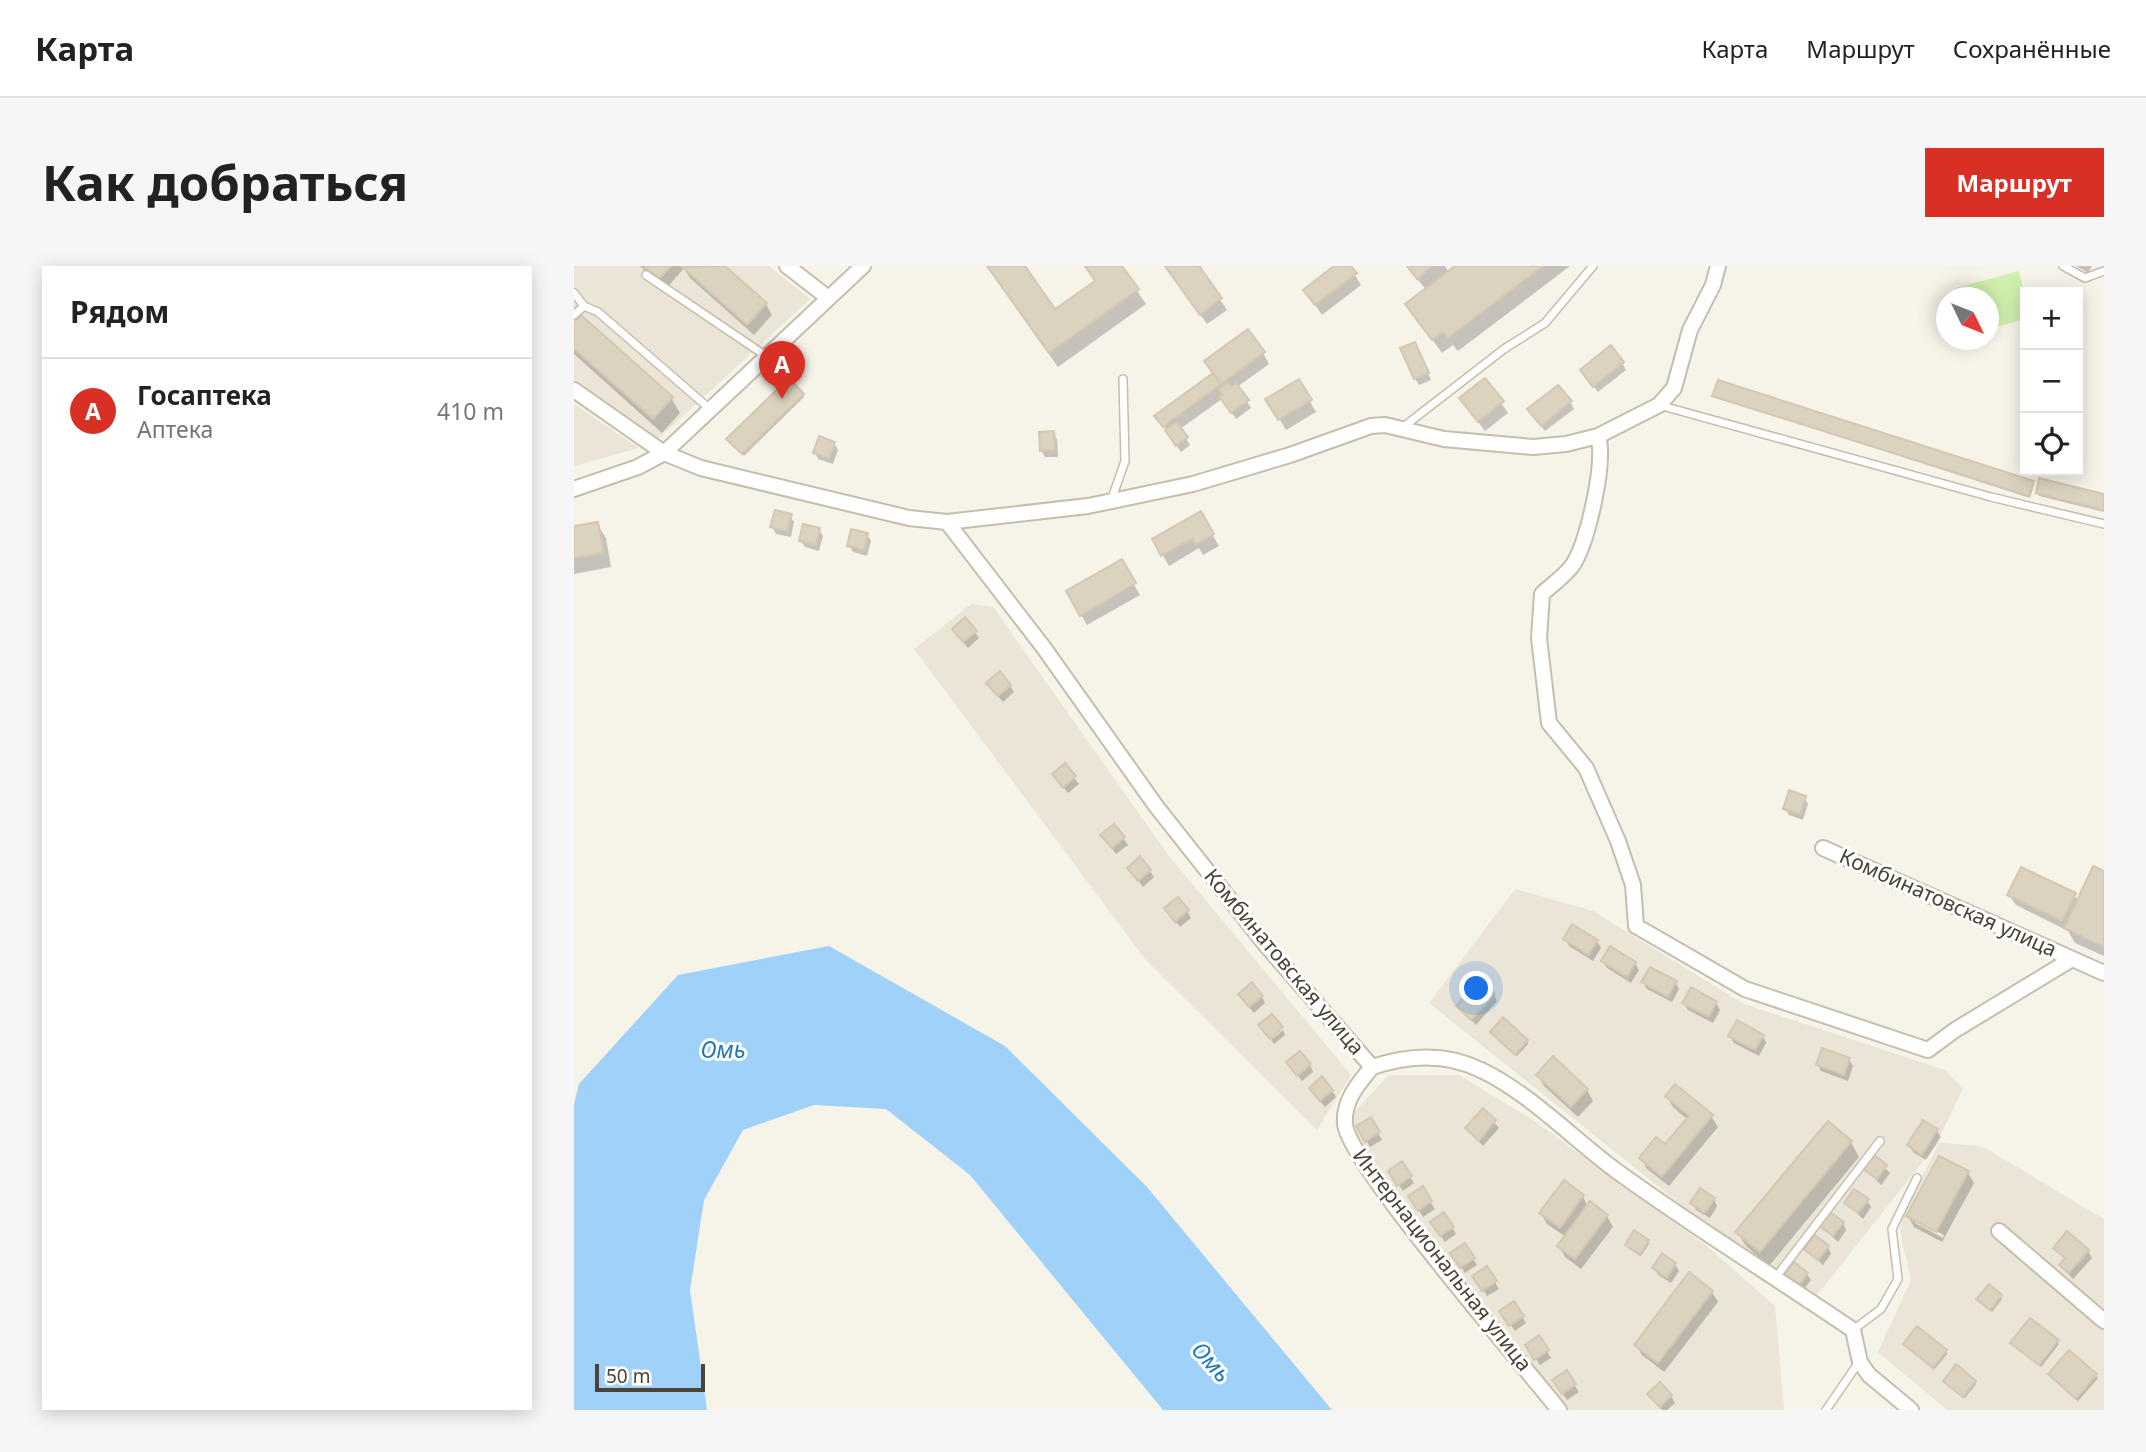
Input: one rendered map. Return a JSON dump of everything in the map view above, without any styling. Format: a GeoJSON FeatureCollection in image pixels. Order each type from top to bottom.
{"type":"FeatureCollection","features":[{"type":"Feature","properties":{"kind":"street"},"geometry":{"type":"LineString","coordinates":[[787,266],[827,298]]}},
{"type":"Feature","properties":{"kind":"street"},"geometry":{"type":"LineString","coordinates":[[574,489],[638,467],[664,453],[863,266]]}},
{"type":"Feature","properties":{"kind":"street"},"geometry":{"type":"LineString","coordinates":[[574,390],[664,453],[733,477],[909,517],[947,522],[1111,502],[1193,484],[1278,459],[1371,426],[1402,429],[1444,439],[1533,447],[1566,444],[1598,436],[1658,405],[1678,378],[1690,330],[1713,285],[1718,266]]}},
{"type":"Feature","properties":{"kind":"street","name":"Комбинатовская улица"},"geometry":{"type":"LineString","coordinates":[[1598,436],[1602,450],[1593,505],[1573,564],[1542,594],[1539,638],[1549,723],[1586,768],[1618,841],[1633,885],[1636,926],[1745,989],[1928,1050],[1955,1030],[2072,959]]}},
{"type":"Feature","properties":{"kind":"street","name":"Комбинатовская улица"},"geometry":{"type":"LineString","coordinates":[[947,522],[1044,648],[1156,806],[1265,944],[1372,1067],[1403,1057],[1448,1059],[1481,1070],[1522,1097],[1619,1172],[1853,1330]]}},
{"type":"Feature","properties":{"kind":"street","name":"Комбинатовская улица"},"geometry":{"type":"LineString","coordinates":[[1824,848],[2104,973]]}},
{"type":"Feature","properties":{"kind":"street","name":"Интернациональная улица"},"geometry":{"type":"LineString","coordinates":[[1372,1067],[1348,1102],[1345,1125],[1356,1152],[1389,1198],[1559,1410]]}},
{"type":"Feature","properties":{"kind":"street"},"geometry":{"type":"LineString","coordinates":[[1999,1231],[2104,1321]]}},
{"type":"Feature","properties":{"kind":"street"},"geometry":{"type":"LineString","coordinates":[[1853,1330],[1860,1362],[1869,1375],[1911,1410]]}},
{"type":"Feature","properties":{"kind":"lane"},"geometry":{"type":"LineString","coordinates":[[1402,429],[1504,349],[1545,323],[1593,266]]}},
{"type":"Feature","properties":{"kind":"lane"},"geometry":{"type":"LineString","coordinates":[[2063,266],[2085,278],[2104,271]]}},
{"type":"Feature","properties":{"kind":"lane"},"geometry":{"type":"LineString","coordinates":[[646,275],[766,356]]}},
{"type":"Feature","properties":{"kind":"lane"},"geometry":{"type":"LineString","coordinates":[[574,293],[584,306],[598,312],[710,410]]}},
{"type":"Feature","properties":{"kind":"lane"},"geometry":{"type":"LineString","coordinates":[[574,315],[584,306]]}},
{"type":"Feature","properties":{"kind":"lane"},"geometry":{"type":"LineString","coordinates":[[1111,502],[1125,461],[1123,379]]}},
{"type":"Feature","properties":{"kind":"lane"},"geometry":{"type":"LineString","coordinates":[[1658,405],[1991,498],[2104,524]]}},
{"type":"Feature","properties":{"kind":"lane"},"geometry":{"type":"LineString","coordinates":[[1776,1277],[1880,1141]]}},
{"type":"Feature","properties":{"kind":"lane"},"geometry":{"type":"LineString","coordinates":[[1853,1330],[1881,1309],[1898,1279],[1892,1229],[1917,1178]]}},
{"type":"Feature","properties":{"kind":"lane"},"geometry":{"type":"LineString","coordinates":[[1826,1410],[1860,1362]]}},
{"type":"Feature","properties":{"kind":"shaded area"},"geometry":{"type":"Polygon","coordinates":[[[574,266],[769,266],[810,299],[657,440],[574,380],[574,266]]]}},
{"type":"Feature","properties":{"kind":"shaded area"},"geometry":{"type":"Polygon","coordinates":[[[574,404],[639,448],[574,466],[574,404]]]}},
{"type":"Feature","properties":{"kind":"shaded area"},"geometry":{"type":"Polygon","coordinates":[[[971,604],[993,607],[1169,856],[1351,1075],[1317,1130],[1145,959],[914,649],[971,604]]]}},
{"type":"Feature","properties":{"kind":"shaded area"},"geometry":{"type":"Polygon","coordinates":[[[1515,889],[1593,911],[1744,1004],[1945,1070],[1963,1089],[1935,1146],[1814,1299],[1690,1212],[1429,1003],[1515,889]]]}},
{"type":"Feature","properties":{"kind":"shaded area"},"geometry":{"type":"Polygon","coordinates":[[[1389,1075],[1459,1075],[1533,1120],[1707,1246],[1775,1306],[1784,1410],[1569,1410],[1463,1282],[1364,1153],[1348,1119],[1389,1075]]]}},
{"type":"Feature","properties":{"kind":"shaded area"},"geometry":{"type":"Polygon","coordinates":[[[1939,1143],[1982,1146],[2104,1219],[2104,1410],[1947,1410],[1878,1352],[1911,1280],[1900,1231],[1902,1217],[1939,1143]]]}},
{"type":"Feature","properties":{"kind":"green space"},"geometry":{"type":"Polygon","coordinates":[[[2019,271],[2023,287],[2020,287],[2020,320],[1999,326],[1999,287],[1960,287],[2019,271]]]}},
{"type":"Feature","properties":{"kind":"water","name":"Омь"},"geometry":{"type":"Polygon","coordinates":[[[829,946],[1005,1046],[1147,1187],[1332,1410],[1163,1410],[970,1175],[886,1109],[814,1105],[743,1130],[704,1200],[690,1290],[707,1410],[574,1410],[574,1104],[579,1084],[678,975],[829,946]]]}},
{"type":"Feature","properties":{"kind":"building"},"geometry":{"type":"Polygon","coordinates":[[[644,266],[671,266],[659,279],[644,266]]]}},
{"type":"Feature","properties":{"kind":"building"},"geometry":{"type":"Polygon","coordinates":[[[725,266],[767,303],[747,325],[682,267],[725,266]]]}},
{"type":"Feature","properties":{"kind":"building"},"geometry":{"type":"Polygon","coordinates":[[[987,266],[1025,266],[1055,309],[1095,281],[1085,266],[1122,266],[1139,289],[1049,353],[987,266]]]}},
{"type":"Feature","properties":{"kind":"building"},"geometry":{"type":"Polygon","coordinates":[[[1165,266],[1199,266],[1222,298],[1200,315],[1165,266]]]}},
{"type":"Feature","properties":{"kind":"building"},"geometry":{"type":"Polygon","coordinates":[[[1334,266],[1351,266],[1357,273],[1315,305],[1303,290],[1334,266]]]}},
{"type":"Feature","properties":{"kind":"building"},"geometry":{"type":"Polygon","coordinates":[[[1407,266],[1433,266],[1417,279],[1407,266]]]}},
{"type":"Feature","properties":{"kind":"building"},"geometry":{"type":"Polygon","coordinates":[[[1455,266],[1543,266],[1448,338],[1443,332],[1432,340],[1405,304],[1455,266]]]}},
{"type":"Feature","properties":{"kind":"building"},"geometry":{"type":"Polygon","coordinates":[[[581,315],[673,397],[653,419],[574,349],[574,322],[581,315]]]}},
{"type":"Feature","properties":{"kind":"building"},"geometry":{"type":"Polygon","coordinates":[[[1248,329],[1265,352],[1221,384],[1204,361],[1248,329]]]}},
{"type":"Feature","properties":{"kind":"building"},"geometry":{"type":"Polygon","coordinates":[[[1415,342],[1429,373],[1414,379],[1400,348],[1415,342]]]}},
{"type":"Feature","properties":{"kind":"building"},"geometry":{"type":"Polygon","coordinates":[[[1611,345],[1624,362],[1593,387],[1580,370],[1611,345]]]}},
{"type":"Feature","properties":{"kind":"building"},"geometry":{"type":"Polygon","coordinates":[[[1213,373],[1221,384],[1163,427],[1154,416],[1213,373]]]}},
{"type":"Feature","properties":{"kind":"building"},"geometry":{"type":"Polygon","coordinates":[[[789,378],[804,394],[742,454],[726,439],[789,378]]]}},
{"type":"Feature","properties":{"kind":"building"},"geometry":{"type":"Polygon","coordinates":[[[1485,378],[1504,401],[1478,422],[1459,398],[1485,378]]]}},
{"type":"Feature","properties":{"kind":"building"},"geometry":{"type":"Polygon","coordinates":[[[1299,379],[1312,400],[1278,420],[1265,399],[1299,379]]]}},
{"type":"Feature","properties":{"kind":"building"},"geometry":{"type":"Polygon","coordinates":[[[1718,380],[2034,481],[2029,496],[1712,396],[1718,380]]]}},
{"type":"Feature","properties":{"kind":"building"},"geometry":{"type":"Polygon","coordinates":[[[1228,382],[1232,387],[1236,383],[1249,400],[1231,413],[1219,396],[1222,394],[1219,389],[1228,382]]]}},
{"type":"Feature","properties":{"kind":"building"},"geometry":{"type":"Polygon","coordinates":[[[1558,385],[1572,401],[1541,426],[1527,409],[1558,385]]]}},
{"type":"Feature","properties":{"kind":"building"},"geometry":{"type":"Polygon","coordinates":[[[1177,422],[1188,437],[1176,446],[1165,430],[1177,422]]]}},
{"type":"Feature","properties":{"kind":"building"},"geometry":{"type":"Polygon","coordinates":[[[1054,431],[1055,450],[1040,451],[1039,432],[1054,431]]]}},
{"type":"Feature","properties":{"kind":"building"},"geometry":{"type":"Polygon","coordinates":[[[819,436],[835,442],[829,458],[813,453],[819,436]]]}},
{"type":"Feature","properties":{"kind":"building"},"geometry":{"type":"Polygon","coordinates":[[[2039,478],[2104,494],[2104,510],[2036,493],[2039,478]]]}},
{"type":"Feature","properties":{"kind":"building"},"geometry":{"type":"Polygon","coordinates":[[[775,510],[792,514],[787,531],[770,527],[775,510]]]}},
{"type":"Feature","properties":{"kind":"building"},"geometry":{"type":"Polygon","coordinates":[[[1201,511],[1214,534],[1196,545],[1192,539],[1161,556],[1152,539],[1201,511]]]}},
{"type":"Feature","properties":{"kind":"building"},"geometry":{"type":"Polygon","coordinates":[[[598,522],[604,553],[574,558],[574,526],[598,522]]]}},
{"type":"Feature","properties":{"kind":"building"},"geometry":{"type":"Polygon","coordinates":[[[803,524],[820,528],[816,545],[799,541],[803,524]]]}},
{"type":"Feature","properties":{"kind":"building"},"geometry":{"type":"Polygon","coordinates":[[[851,529],[868,533],[864,550],[847,546],[851,529]]]}},
{"type":"Feature","properties":{"kind":"building"},"geometry":{"type":"Polygon","coordinates":[[[1122,559],[1136,583],[1080,616],[1066,591],[1122,559]]]}},
{"type":"Feature","properties":{"kind":"building"},"geometry":{"type":"Polygon","coordinates":[[[965,617],[977,631],[963,642],[952,629],[965,617]]]}},
{"type":"Feature","properties":{"kind":"building"},"geometry":{"type":"Polygon","coordinates":[[[1000,671],[1011,685],[998,696],[986,683],[1000,671]]]}},
{"type":"Feature","properties":{"kind":"building"},"geometry":{"type":"Polygon","coordinates":[[[1065,763],[1076,776],[1063,788],[1052,774],[1065,763]]]}},
{"type":"Feature","properties":{"kind":"building"},"geometry":{"type":"Polygon","coordinates":[[[1789,790],[1806,796],[1800,814],[1783,809],[1789,790]]]}},
{"type":"Feature","properties":{"kind":"building"},"geometry":{"type":"Polygon","coordinates":[[[1114,824],[1125,837],[1112,848],[1100,835],[1114,824]]]}},
{"type":"Feature","properties":{"kind":"building"},"geometry":{"type":"Polygon","coordinates":[[[1140,856],[1151,870],[1138,881],[1127,868],[1140,856]]]}},
{"type":"Feature","properties":{"kind":"building"},"geometry":{"type":"Polygon","coordinates":[[[2093,866],[2104,871],[2104,947],[2064,928],[2093,866]]]}},
{"type":"Feature","properties":{"kind":"building"},"geometry":{"type":"Polygon","coordinates":[[[2021,867],[2076,893],[2062,921],[2007,895],[2021,867]]]}},
{"type":"Feature","properties":{"kind":"building"},"geometry":{"type":"Polygon","coordinates":[[[1178,897],[1189,910],[1175,922],[1164,908],[1178,897]]]}},
{"type":"Feature","properties":{"kind":"building"},"geometry":{"type":"Polygon","coordinates":[[[1572,924],[1598,940],[1588,955],[1563,939],[1572,924]]]}},
{"type":"Feature","properties":{"kind":"building"},"geometry":{"type":"Polygon","coordinates":[[[1610,946],[1636,962],[1627,977],[1601,961],[1610,946]]]}},
{"type":"Feature","properties":{"kind":"building"},"geometry":{"type":"Polygon","coordinates":[[[1650,967],[1677,981],[1668,997],[1641,982],[1650,967]]]}},
{"type":"Feature","properties":{"kind":"building"},"geometry":{"type":"Polygon","coordinates":[[[1480,980],[1495,994],[1471,1020],[1456,1006],[1480,980]]]}},
{"type":"Feature","properties":{"kind":"building"},"geometry":{"type":"Polygon","coordinates":[[[1252,982],[1263,996],[1249,1007],[1238,994],[1252,982]]]}},
{"type":"Feature","properties":{"kind":"building"},"geometry":{"type":"Polygon","coordinates":[[[1691,987],[1717,1002],[1709,1017],[1682,1003],[1691,987]]]}},
{"type":"Feature","properties":{"kind":"building"},"geometry":{"type":"Polygon","coordinates":[[[1272,1014],[1283,1027],[1270,1039],[1258,1025],[1272,1014]]]}},
{"type":"Feature","properties":{"kind":"building"},"geometry":{"type":"Polygon","coordinates":[[[1503,1017],[1528,1040],[1515,1055],[1490,1032],[1503,1017]]]}},
{"type":"Feature","properties":{"kind":"building"},"geometry":{"type":"Polygon","coordinates":[[[1737,1020],[1764,1035],[1755,1050],[1728,1036],[1737,1020]]]}},
{"type":"Feature","properties":{"kind":"building"},"geometry":{"type":"Polygon","coordinates":[[[1822,1048],[1850,1058],[1844,1075],[1816,1065],[1822,1048]]]}},
{"type":"Feature","properties":{"kind":"building"},"geometry":{"type":"Polygon","coordinates":[[[1300,1051],[1311,1064],[1297,1076],[1286,1062],[1300,1051]]]}},
{"type":"Feature","properties":{"kind":"building"},"geometry":{"type":"Polygon","coordinates":[[[1553,1056],[1588,1089],[1571,1107],[1536,1075],[1553,1056]]]}},
{"type":"Feature","properties":{"kind":"building"},"geometry":{"type":"Polygon","coordinates":[[[1322,1076],[1333,1090],[1320,1101],[1309,1088],[1322,1076]]]}},
{"type":"Feature","properties":{"kind":"building"},"geometry":{"type":"Polygon","coordinates":[[[1675,1084],[1713,1115],[1662,1177],[1639,1158],[1656,1137],[1665,1144],[1689,1116],[1665,1096],[1675,1084]]]}},
{"type":"Feature","properties":{"kind":"building"},"geometry":{"type":"Polygon","coordinates":[[[1483,1108],[1496,1120],[1479,1141],[1465,1128],[1483,1108]]]}},
{"type":"Feature","properties":{"kind":"building"},"geometry":{"type":"Polygon","coordinates":[[[1371,1117],[1380,1132],[1365,1142],[1356,1126],[1371,1117]]]}},
{"type":"Feature","properties":{"kind":"building"},"geometry":{"type":"Polygon","coordinates":[[[1923,1120],[1938,1129],[1922,1155],[1907,1145],[1923,1120]]]}},
{"type":"Feature","properties":{"kind":"building"},"geometry":{"type":"Polygon","coordinates":[[[1828,1121],[1852,1141],[1760,1252],[1735,1232],[1828,1121]]]}},
{"type":"Feature","properties":{"kind":"building"},"geometry":{"type":"Polygon","coordinates":[[[1873,1154],[1887,1165],[1877,1179],[1863,1169],[1873,1154]]]}},
{"type":"Feature","properties":{"kind":"building"},"geometry":{"type":"Polygon","coordinates":[[[1939,1156],[1969,1171],[1936,1232],[1906,1216],[1939,1156]]]}},
{"type":"Feature","properties":{"kind":"building"},"geometry":{"type":"Polygon","coordinates":[[[1402,1161],[1412,1176],[1397,1186],[1388,1171],[1402,1161]]]}},
{"type":"Feature","properties":{"kind":"building"},"geometry":{"type":"Polygon","coordinates":[[[1564,1180],[1584,1195],[1560,1228],[1539,1213],[1564,1180]]]}},
{"type":"Feature","properties":{"kind":"building"},"geometry":{"type":"Polygon","coordinates":[[[1423,1186],[1432,1201],[1418,1211],[1408,1196],[1423,1186]]]}},
{"type":"Feature","properties":{"kind":"building"},"geometry":{"type":"Polygon","coordinates":[[[1700,1188],[1715,1198],[1705,1213],[1690,1203],[1700,1188]]]}},
{"type":"Feature","properties":{"kind":"building"},"geometry":{"type":"Polygon","coordinates":[[[1854,1189],[1869,1199],[1858,1213],[1844,1203],[1854,1189]]]}},
{"type":"Feature","properties":{"kind":"building"},"geometry":{"type":"Polygon","coordinates":[[[1590,1201],[1608,1215],[1575,1259],[1557,1246],[1590,1201]]]}},
{"type":"Feature","properties":{"kind":"building"},"geometry":{"type":"Polygon","coordinates":[[[1444,1212],[1454,1227],[1440,1236],[1430,1222],[1444,1212]]]}},
{"type":"Feature","properties":{"kind":"building"},"geometry":{"type":"Polygon","coordinates":[[[1830,1212],[1844,1222],[1833,1236],[1819,1226],[1830,1212]]]}},
{"type":"Feature","properties":{"kind":"building"},"geometry":{"type":"Polygon","coordinates":[[[1634,1230],[1649,1240],[1640,1255],[1625,1245],[1634,1230]]]}},
{"type":"Feature","properties":{"kind":"building"},"geometry":{"type":"Polygon","coordinates":[[[2067,1231],[2089,1250],[2069,1273],[2059,1265],[2065,1258],[2053,1248],[2067,1231]]]}},
{"type":"Feature","properties":{"kind":"building"},"geometry":{"type":"Polygon","coordinates":[[[1815,1235],[1829,1246],[1818,1260],[1804,1249],[1815,1235]]]}},
{"type":"Feature","properties":{"kind":"building"},"geometry":{"type":"Polygon","coordinates":[[[1465,1243],[1475,1258],[1460,1268],[1450,1253],[1465,1243]]]}},
{"type":"Feature","properties":{"kind":"building"},"geometry":{"type":"Polygon","coordinates":[[[1662,1253],[1676,1263],[1667,1278],[1652,1268],[1662,1253]]]}},
{"type":"Feature","properties":{"kind":"building"},"geometry":{"type":"Polygon","coordinates":[[[1794,1262],[1808,1273],[1798,1287],[1783,1276],[1794,1262]]]}},
{"type":"Feature","properties":{"kind":"building"},"geometry":{"type":"Polygon","coordinates":[[[1487,1266],[1497,1281],[1482,1291],[1472,1276],[1487,1266]]]}},
{"type":"Feature","properties":{"kind":"building"},"geometry":{"type":"Polygon","coordinates":[[[1689,1272],[1713,1291],[1658,1363],[1634,1345],[1689,1272]]]}},
{"type":"Feature","properties":{"kind":"building"},"geometry":{"type":"Polygon","coordinates":[[[1989,1284],[2002,1295],[1990,1310],[1976,1299],[1989,1284]]]}},
{"type":"Feature","properties":{"kind":"building"},"geometry":{"type":"Polygon","coordinates":[[[1514,1301],[1524,1316],[1509,1326],[1499,1311],[1514,1301]]]}},
{"type":"Feature","properties":{"kind":"building"},"geometry":{"type":"Polygon","coordinates":[[[2030,1318],[2059,1340],[2039,1365],[2010,1343],[2030,1318]]]}},
{"type":"Feature","properties":{"kind":"building"},"geometry":{"type":"Polygon","coordinates":[[[1917,1326],[1947,1350],[1933,1368],[1903,1344],[1917,1326]]]}},
{"type":"Feature","properties":{"kind":"building"},"geometry":{"type":"Polygon","coordinates":[[[1539,1335],[1549,1350],[1534,1360],[1525,1345],[1539,1335]]]}},
{"type":"Feature","properties":{"kind":"building"},"geometry":{"type":"Polygon","coordinates":[[[2069,1350],[2097,1374],[2076,1399],[2048,1374],[2069,1350]]]}},
{"type":"Feature","properties":{"kind":"building"},"geometry":{"type":"Polygon","coordinates":[[[1956,1364],[1976,1381],[1963,1397],[1943,1381],[1956,1364]]]}},
{"type":"Feature","properties":{"kind":"building"},"geometry":{"type":"Polygon","coordinates":[[[1567,1370],[1576,1384],[1562,1394],[1552,1380],[1567,1370]]]}},
{"type":"Feature","properties":{"kind":"building"},"geometry":{"type":"Polygon","coordinates":[[[1660,1382],[1672,1395],[1660,1407],[1647,1394],[1660,1382]]]}},
{"type":"Feature","properties":{"kind":"place","name":"Госаптека"},"geometry":{"type":"Point","coordinates":[782,399]}}]}
